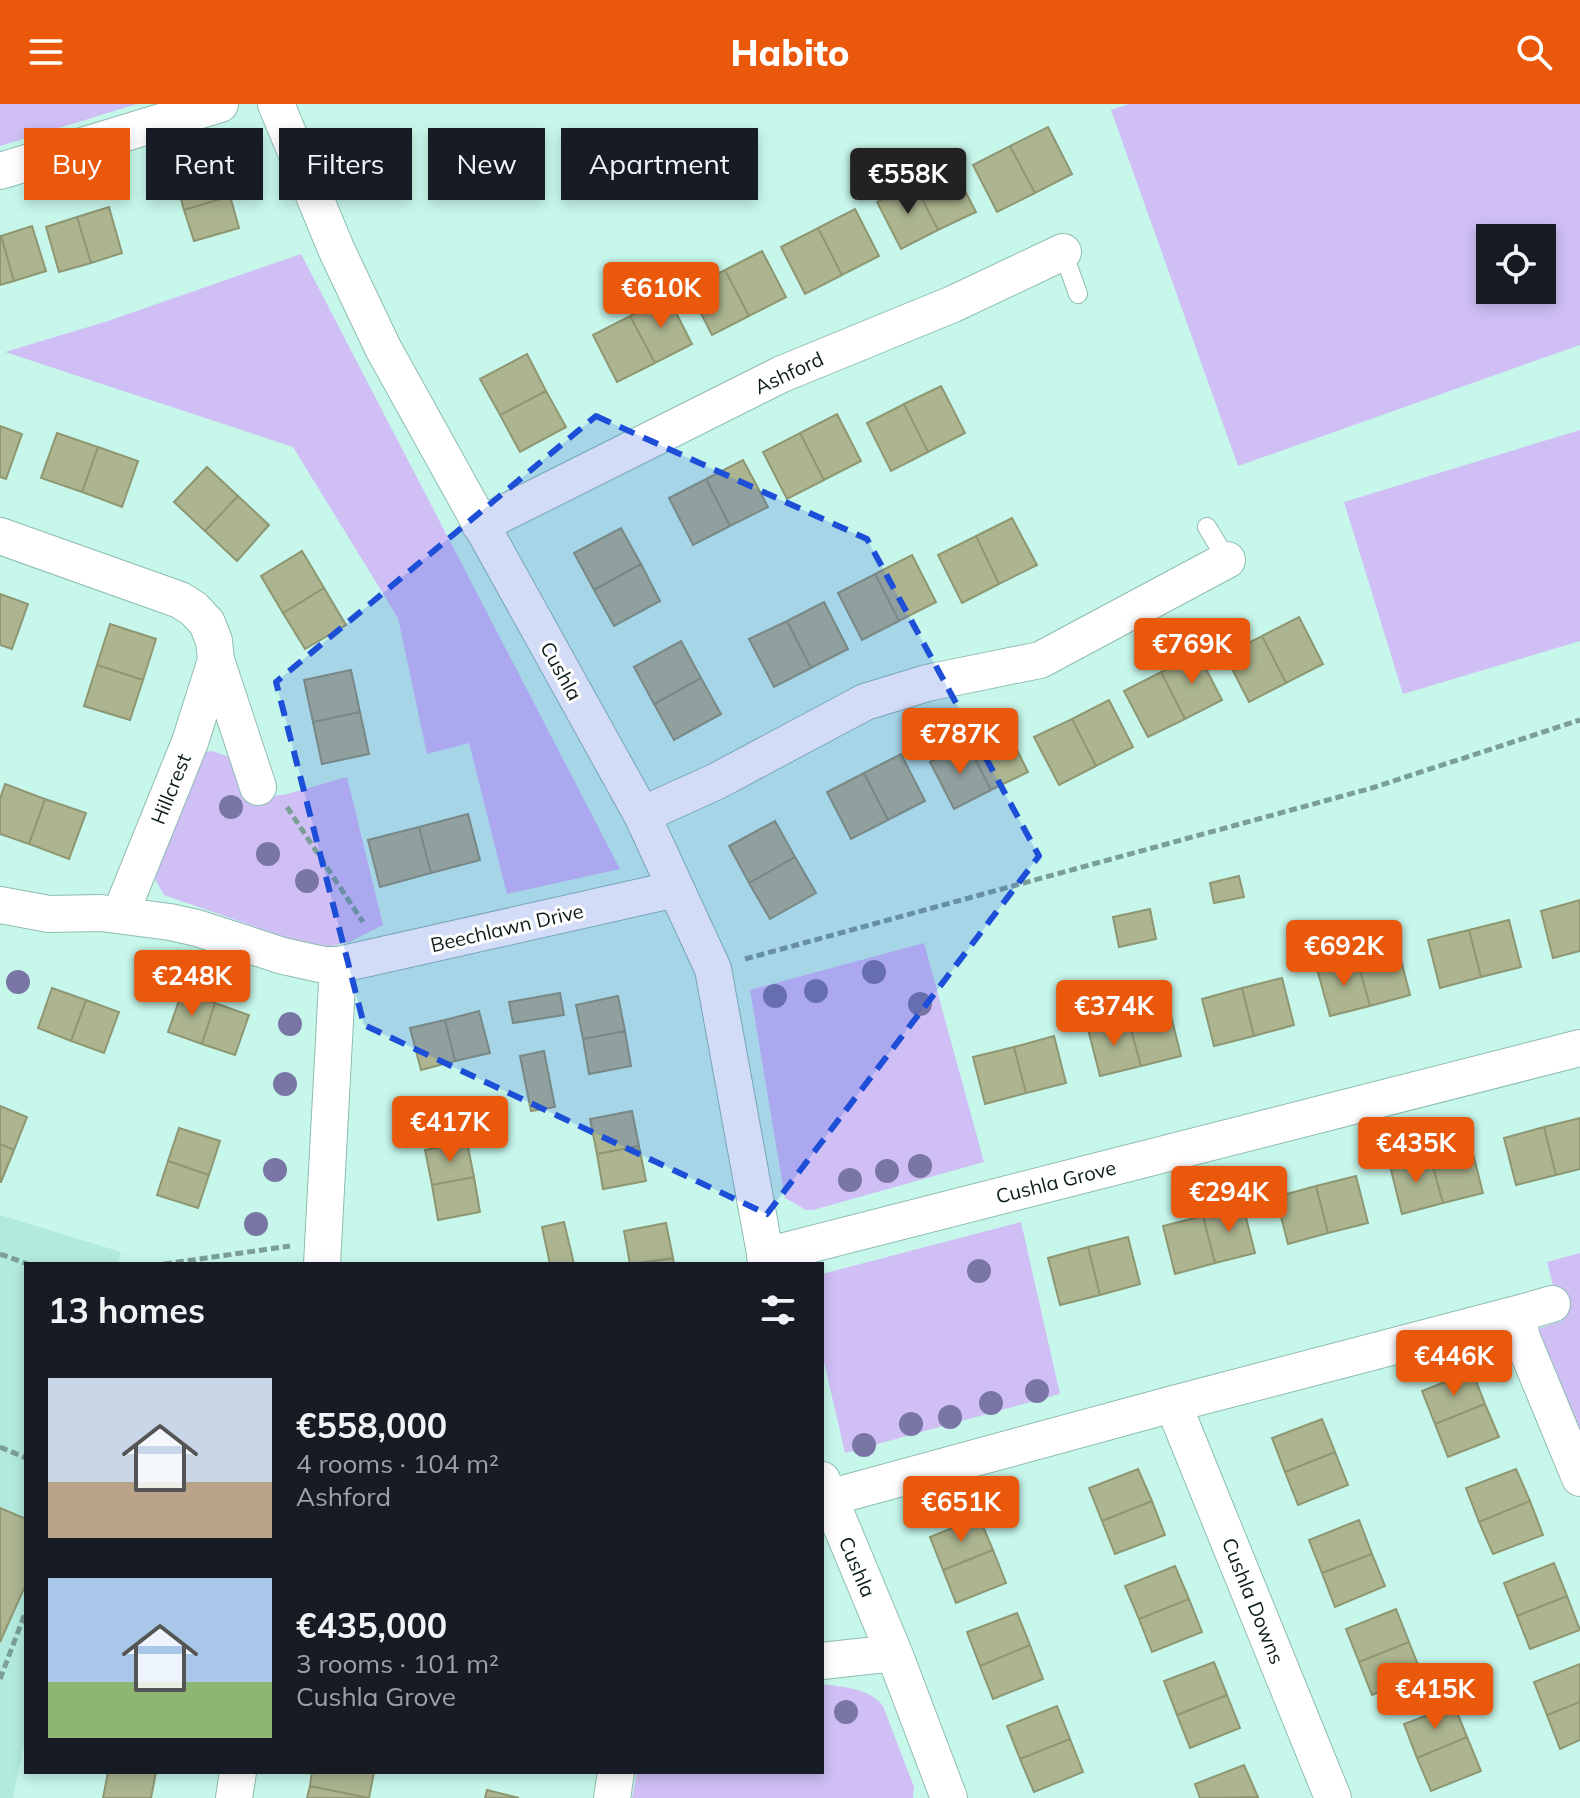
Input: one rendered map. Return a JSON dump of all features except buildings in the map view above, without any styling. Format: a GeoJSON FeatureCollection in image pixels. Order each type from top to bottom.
{"type":"FeatureCollection","features":[{"type":"Feature","properties":{"kind":"street"},"geometry":{"type":"LineString","coordinates":[[0,171],[220,104]]}},
{"type":"Feature","properties":{"kind":"street","name":"Cushla"},"geometry":{"type":"LineString","coordinates":[[276,104],[337,251],[383,348],[642,815],[713,969],[766,1260]]}},
{"type":"Feature","properties":{"kind":"street","name":"Ashford"},"geometry":{"type":"LineString","coordinates":[[480,525],[782,374],[953,304],[1063,252]]}},
{"type":"Feature","properties":{"kind":"street"},"geometry":{"type":"LineString","coordinates":[[0,536],[180,600],[194,609],[207,623],[214,641],[216,660],[258,787]]}},
{"type":"Feature","properties":{"kind":"street"},"geometry":{"type":"LineString","coordinates":[[642,815],[717,781],[865,702],[927,683],[1040,660],[1227,560]]}},
{"type":"Feature","properties":{"kind":"street","name":"Hillcrest"},"geometry":{"type":"LineString","coordinates":[[120,915],[190,742],[216,660]]}},
{"type":"Feature","properties":{"kind":"street","name":"Beechlawn Drive"},"geometry":{"type":"LineString","coordinates":[[0,905],[49,914],[120,915],[197,928],[283,956],[338,965],[676,889]]}},
{"type":"Feature","properties":{"kind":"street"},"geometry":{"type":"LineString","coordinates":[[323,1253],[338,965]]}},
{"type":"Feature","properties":{"kind":"street","name":"Cushla Grove"},"geometry":{"type":"LineString","coordinates":[[766,1260],[1580,1048]]}},
{"type":"Feature","properties":{"kind":"street"},"geometry":{"type":"LineString","coordinates":[[825,1489],[1173,1404],[1552,1304]]}},
{"type":"Feature","properties":{"kind":"street"},"geometry":{"type":"LineString","coordinates":[[1517,1314],[1522,1338],[1580,1478]]}},
{"type":"Feature","properties":{"kind":"street","name":"Cushla Downs"},"geometry":{"type":"LineString","coordinates":[[1173,1404],[1333,1798]]}},
{"type":"Feature","properties":{"kind":"street","name":"Cushla"},"geometry":{"type":"LineString","coordinates":[[825,1489],[894,1653],[949,1798]]}},
{"type":"Feature","properties":{"kind":"street"},"geometry":{"type":"LineString","coordinates":[[824,1661],[894,1653]]}},
{"type":"Feature","properties":{"kind":"street"},"geometry":{"type":"LineString","coordinates":[[234,1798],[238,1774]]}},
{"type":"Feature","properties":{"kind":"street"},"geometry":{"type":"LineString","coordinates":[[612,1798],[616,1774]]}},
{"type":"Feature","properties":{"kind":"lane","name":"Ashford"},"geometry":{"type":"LineString","coordinates":[[1063,252],[1078,294]]}},
{"type":"Feature","properties":{"kind":"lane"},"geometry":{"type":"LineString","coordinates":[[1207,527],[1227,560]]}},
{"type":"Feature","properties":{"kind":"path"},"geometry":{"type":"LineString","coordinates":[[713,969],[816,938],[1372,788],[1580,720]]}},
{"type":"Feature","properties":{"kind":"path"},"geometry":{"type":"LineString","coordinates":[[258,787],[278,793],[386,956]]}},
{"type":"Feature","properties":{"kind":"path"},"geometry":{"type":"LineString","coordinates":[[177,1262],[259,1249],[323,1253]]}},
{"type":"Feature","properties":{"kind":"path"},"geometry":{"type":"LineString","coordinates":[[0,1254],[24,1263]]}},
{"type":"Feature","properties":{"kind":"path"},"geometry":{"type":"LineString","coordinates":[[0,1447],[24,1457]]}},
{"type":"Feature","properties":{"kind":"path"},"geometry":{"type":"LineString","coordinates":[[0,1679],[24,1616]]}},
{"type":"Feature","properties":{"kind":"highlighted area"},"geometry":{"type":"Polygon","coordinates":[[[596,416],[867,539],[1039,856],[767,1214],[364,1025],[276,682],[596,416]]]}},
{"type":"Feature","properties":{"kind":"shaded area"},"geometry":{"type":"Polygon","coordinates":[[[0,104],[137,104],[59,128],[24,128],[24,139],[0,146],[0,104]]]}},
{"type":"Feature","properties":{"kind":"shaded area"},"geometry":{"type":"Polygon","coordinates":[[[1129,104],[1580,104],[1580,345],[1238,466],[1111,110],[1129,104]]]}},
{"type":"Feature","properties":{"kind":"shaded area"},"geometry":{"type":"Polygon","coordinates":[[[301,254],[620,869],[507,894],[469,743],[427,754],[398,618],[293,447],[5,352],[108,321],[301,254]]]}},
{"type":"Feature","properties":{"kind":"shaded area"},"geometry":{"type":"Polygon","coordinates":[[[1580,430],[1580,641],[1403,694],[1344,502],[1580,430]]]}},
{"type":"Feature","properties":{"kind":"shaded area"},"geometry":{"type":"Polygon","coordinates":[[[212,751],[233,758],[254,799],[287,794],[347,777],[383,925],[349,942],[319,949],[164,895],[155,879],[157,869],[204,752],[212,751]]]}},
{"type":"Feature","properties":{"kind":"shaded area"},"geometry":{"type":"Polygon","coordinates":[[[924,943],[984,1162],[806,1210],[785,1198],[750,990],[924,943]]]}},
{"type":"Feature","properties":{"kind":"shaded area"},"geometry":{"type":"Polygon","coordinates":[[[0,1215],[121,1252],[118,1262],[24,1262],[24,1744],[13,1798],[0,1798],[0,1215]]]}},
{"type":"Feature","properties":{"kind":"shaded area"},"geometry":{"type":"Polygon","coordinates":[[[1021,1222],[1060,1394],[845,1453],[824,1362],[824,1273],[1021,1222]]]}},
{"type":"Feature","properties":{"kind":"shaded area"},"geometry":{"type":"Polygon","coordinates":[[[1580,1253],[1580,1443],[1534,1330],[1562,1321],[1547,1262],[1580,1253]]]}},
{"type":"Feature","properties":{"kind":"shaded area"},"geometry":{"type":"Polygon","coordinates":[[[824,1684],[863,1692],[883,1706],[914,1787],[913,1798],[632,1798],[637,1774],[824,1774],[824,1684]]]}}]}
